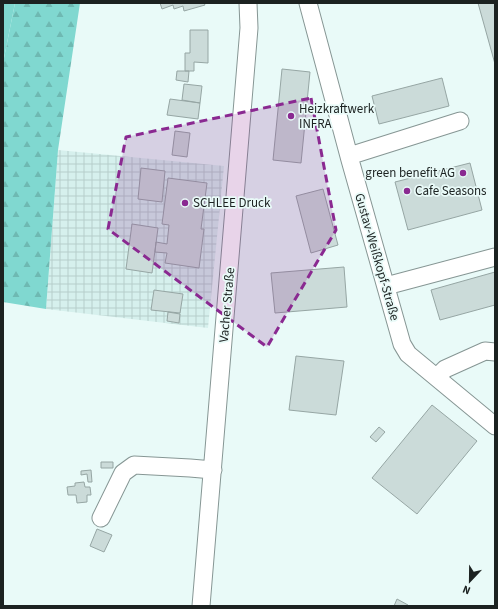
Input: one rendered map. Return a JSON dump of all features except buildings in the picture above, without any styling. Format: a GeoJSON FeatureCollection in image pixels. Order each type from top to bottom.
{"type":"FeatureCollection","features":[{"type":"Feature","properties":{"kind":"street","name":"Vacher Straße"},"geometry":{"type":"LineString","coordinates":[[202,606],[248,28],[248,3]]}},
{"type":"Feature","properties":{"kind":"street","name":"Gustav-Weißkopf-Straße"},"geometry":{"type":"LineString","coordinates":[[308,3],[402,344],[408,354],[495,426]]}},
{"type":"Feature","properties":{"kind":"street"},"geometry":{"type":"LineString","coordinates":[[349,156],[460,121]]}},
{"type":"Feature","properties":{"kind":"street"},"geometry":{"type":"LineString","coordinates":[[386,286],[408,276],[495,257]]}},
{"type":"Feature","properties":{"kind":"street"},"geometry":{"type":"LineString","coordinates":[[436,377],[446,369],[485,351],[495,352]]}},
{"type":"Feature","properties":{"kind":"street"},"geometry":{"type":"LineString","coordinates":[[101,518],[123,474],[134,465],[213,470]]}},
{"type":"Feature","properties":{"kind":"highlighted area"},"geometry":{"type":"Polygon","coordinates":[[[311,98],[336,230],[267,347],[108,229],[126,137],[311,98]]]}},
{"type":"Feature","properties":{"kind":"shaded area"},"geometry":{"type":"Polygon","coordinates":[[[58,150],[224,166],[208,328],[46,309],[58,150]]]}},
{"type":"Feature","properties":{"kind":"green space"},"geometry":{"type":"Polygon","coordinates":[[[3,3],[15,3],[3,63],[3,3]]]}},
{"type":"Feature","properties":{"kind":"green space"},"geometry":{"type":"Polygon","coordinates":[[[15,3],[80,3],[58,150],[46,309],[3,302],[3,63],[15,3]]]}},
{"type":"Feature","properties":{"kind":"place","name":"Heizkraftwerk INFRA"},"geometry":{"type":"Point","coordinates":[291,116]}},
{"type":"Feature","properties":{"kind":"place","name":"green benefit AG"},"geometry":{"type":"Point","coordinates":[463,173]}},
{"type":"Feature","properties":{"kind":"place","name":"Cafe Seasons"},"geometry":{"type":"Point","coordinates":[407,191]}},
{"type":"Feature","properties":{"kind":"place","name":"SCHLEE Druck"},"geometry":{"type":"Point","coordinates":[185,203]}}]}
